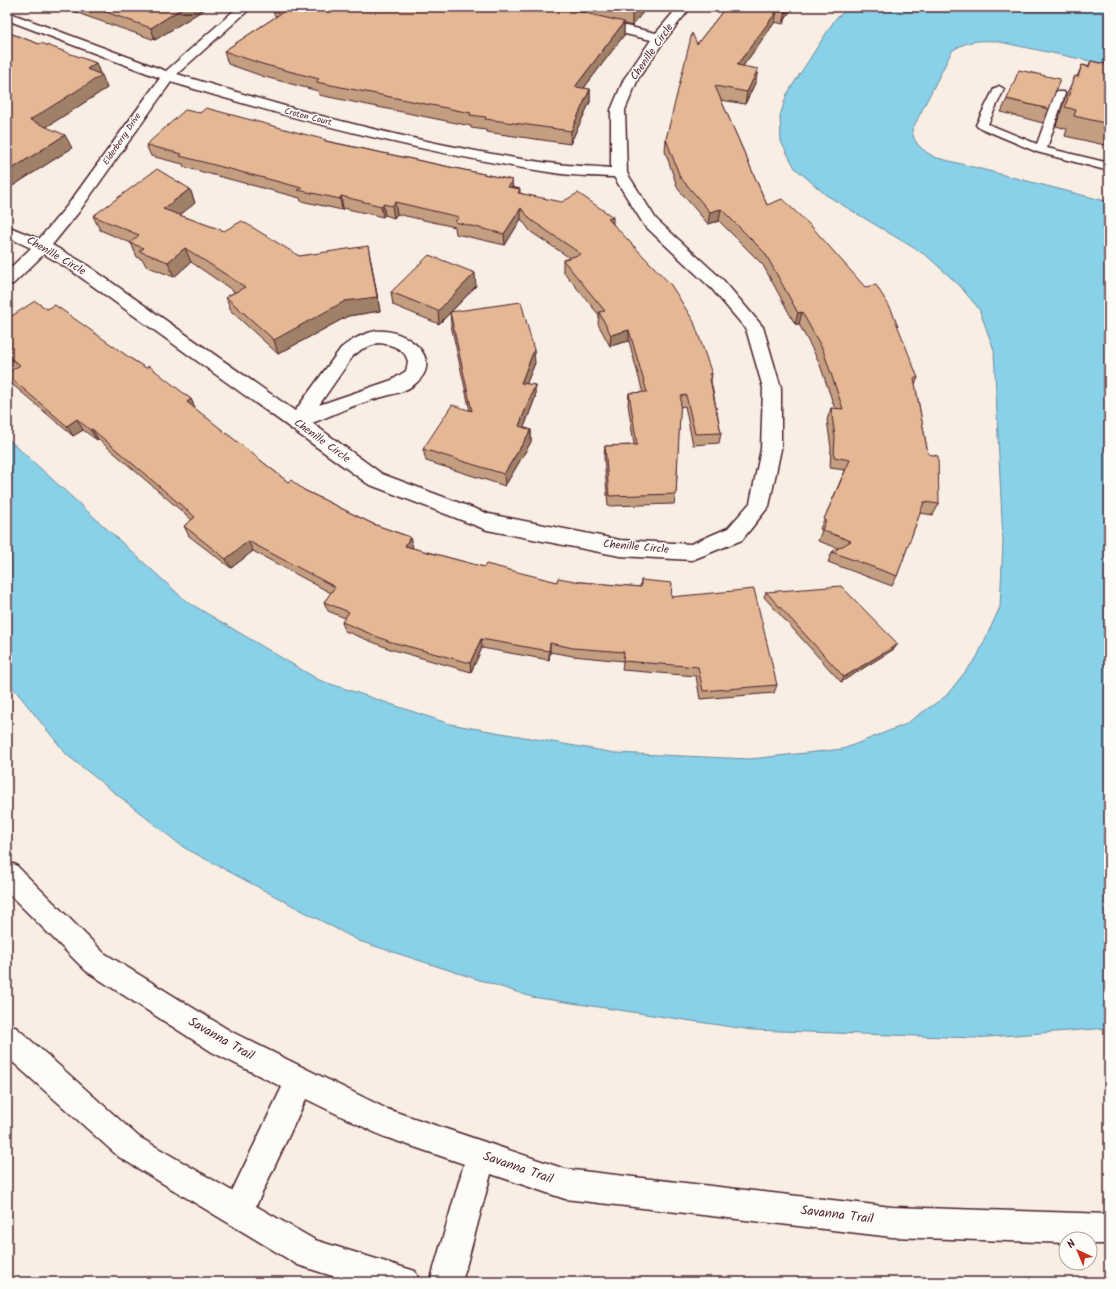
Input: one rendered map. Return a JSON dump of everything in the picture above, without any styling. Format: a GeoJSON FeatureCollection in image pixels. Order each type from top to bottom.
{"type":"FeatureCollection","features":[{"type":"Feature","properties":{"kind":"street","name":"Elderberry Drive"},"geometry":{"type":"LineString","coordinates":[[7,280],[44,247],[80,201],[139,113],[168,76],[219,28],[246,7]]}},
{"type":"Feature","properties":{"kind":"street","name":"Chenille Circle"},"geometry":{"type":"LineString","coordinates":[[7,230],[44,247],[78,267],[297,422],[375,480],[487,522],[627,549],[692,552],[735,534],[759,506],[771,449],[772,388],[754,327],[718,285],[650,222],[619,173],[618,110],[631,78],[659,38],[685,7]]}},
{"type":"Feature","properties":{"kind":"street","name":"Croton Court"},"geometry":{"type":"LineString","coordinates":[[7,16],[168,76],[271,108],[398,140],[549,168],[619,173]]}},
{"type":"Feature","properties":{"kind":"street"},"geometry":{"type":"LineString","coordinates":[[581,19],[659,38]]}},
{"type":"Feature","properties":{"kind":"street"},"geometry":{"type":"LineString","coordinates":[[384,337],[410,348],[415,355],[417,361],[416,370],[403,382],[297,422],[347,352],[356,345],[370,339],[384,337]]}},
{"type":"Feature","properties":{"kind":"street","name":"Savanna Trail"},"geometry":{"type":"LineString","coordinates":[[7,874],[95,962],[222,1042],[382,1122],[566,1184],[892,1222],[1109,1229]]}},
{"type":"Feature","properties":{"kind":"street"},"geometry":{"type":"LineString","coordinates":[[7,1038],[129,1147],[309,1254],[404,1282]]}},
{"type":"Feature","properties":{"kind":"street"},"geometry":{"type":"LineString","coordinates":[[238,1211],[300,1081]]}},
{"type":"Feature","properties":{"kind":"street"},"geometry":{"type":"LineString","coordinates":[[446,1282],[481,1155]]}},
{"type":"Feature","properties":{"kind":"lane"},"geometry":{"type":"LineString","coordinates":[[999,90],[982,125],[1041,150],[1109,167]]}},
{"type":"Feature","properties":{"kind":"lane"},"geometry":{"type":"LineString","coordinates":[[1041,150],[1060,94]]}},
{"type":"Feature","properties":{"kind":"water"},"geometry":{"type":"Polygon","coordinates":[[[851,7],[1109,7],[1109,65],[995,41],[978,41],[967,43],[952,51],[912,130],[917,143],[922,149],[934,157],[1109,202],[1109,1028],[974,1038],[752,1030],[532,997],[359,941],[183,847],[67,755],[7,680],[7,438],[186,601],[319,680],[450,724],[615,753],[750,759],[843,749],[904,725],[946,696],[977,657],[1000,607],[1003,542],[994,350],[979,309],[959,285],[927,256],[826,195],[795,168],[781,142],[780,116],[787,94],[836,18],[851,7]]]}},
{"type":"Feature","properties":{"kind":"building"},"geometry":{"type":"Polygon","coordinates":[[[92,7],[184,7],[151,28],[92,7]]]}},
{"type":"Feature","properties":{"kind":"building"},"geometry":{"type":"Polygon","coordinates":[[[285,7],[549,7],[581,12],[624,22],[575,87],[590,89],[571,131],[485,119],[486,117],[470,115],[471,113],[316,82],[319,79],[262,64],[224,51],[289,8],[285,7]]]}},
{"type":"Feature","properties":{"kind":"building"},"geometry":{"type":"Polygon","coordinates":[[[603,7],[637,7],[632,13],[603,7]]]}},
{"type":"Feature","properties":{"kind":"building"},"geometry":{"type":"Polygon","coordinates":[[[726,7],[788,7],[786,12],[777,11],[737,65],[758,69],[747,92],[715,86],[767,205],[782,199],[812,227],[865,287],[876,285],[891,309],[918,378],[914,378],[928,454],[938,456],[939,504],[924,502],[897,576],[832,552],[851,541],[822,530],[826,520],[824,519],[850,460],[834,457],[835,437],[831,408],[843,409],[823,350],[802,312],[798,313],[765,253],[721,209],[710,212],[680,177],[666,139],[692,33],[697,44],[726,7]]]}},
{"type":"Feature","properties":{"kind":"building"},"geometry":{"type":"Polygon","coordinates":[[[7,32],[96,63],[87,69],[102,75],[30,120],[65,135],[7,172],[7,32]]]}},
{"type":"Feature","properties":{"kind":"building"},"geometry":{"type":"Polygon","coordinates":[[[1091,61],[1109,65],[1109,124],[1074,116],[1076,110],[1065,107],[1075,76],[1078,77],[1082,65],[1089,67],[1091,61]]]}},
{"type":"Feature","properties":{"kind":"building"},"geometry":{"type":"Polygon","coordinates":[[[1019,70],[1060,79],[1049,109],[1007,99],[1019,70]]]}},
{"type":"Feature","properties":{"kind":"building"},"geometry":{"type":"Polygon","coordinates":[[[206,108],[326,140],[325,141],[512,180],[508,187],[520,189],[518,193],[562,202],[578,193],[613,217],[608,219],[671,285],[694,322],[712,374],[709,374],[721,433],[695,434],[686,395],[681,396],[676,494],[609,496],[605,446],[637,445],[629,393],[647,392],[629,330],[611,335],[599,312],[605,311],[563,260],[581,254],[531,220],[521,208],[504,234],[455,222],[459,217],[395,202],[392,206],[383,204],[381,206],[341,196],[340,199],[298,190],[302,188],[180,156],[182,154],[146,145],[185,110],[200,113],[206,108]]]}},
{"type":"Feature","properties":{"kind":"building"},"geometry":{"type":"Polygon","coordinates":[[[157,169],[190,189],[163,209],[224,231],[242,221],[299,256],[368,246],[377,297],[345,301],[274,340],[226,297],[245,287],[185,248],[168,262],[139,251],[144,248],[130,243],[139,235],[93,216],[157,169]]]}},
{"type":"Feature","properties":{"kind":"building"},"geometry":{"type":"Polygon","coordinates":[[[429,255],[475,273],[438,311],[391,292],[429,255]]]}},
{"type":"Feature","properties":{"kind":"building"},"geometry":{"type":"Polygon","coordinates":[[[35,301],[47,309],[55,305],[133,360],[146,368],[149,366],[191,399],[187,402],[288,482],[291,480],[304,490],[373,524],[410,537],[405,546],[484,567],[486,564],[557,582],[558,578],[581,582],[641,587],[641,580],[672,583],[671,597],[754,589],[777,685],[703,691],[698,667],[623,661],[624,652],[573,648],[550,643],[549,651],[481,639],[470,663],[388,641],[342,622],[349,612],[324,602],[335,587],[248,541],[226,559],[184,526],[195,517],[92,429],[90,430],[77,419],[67,426],[7,375],[7,373],[20,365],[7,356],[7,319],[35,301]]]}},
{"type":"Feature","properties":{"kind":"building"},"geometry":{"type":"Polygon","coordinates":[[[521,302],[534,350],[521,383],[535,385],[519,426],[531,430],[504,474],[423,449],[452,405],[472,411],[450,312],[521,302]]]}},
{"type":"Feature","properties":{"kind":"building"},"geometry":{"type":"Polygon","coordinates":[[[841,586],[898,644],[844,677],[766,592],[841,586]]]}}]}
